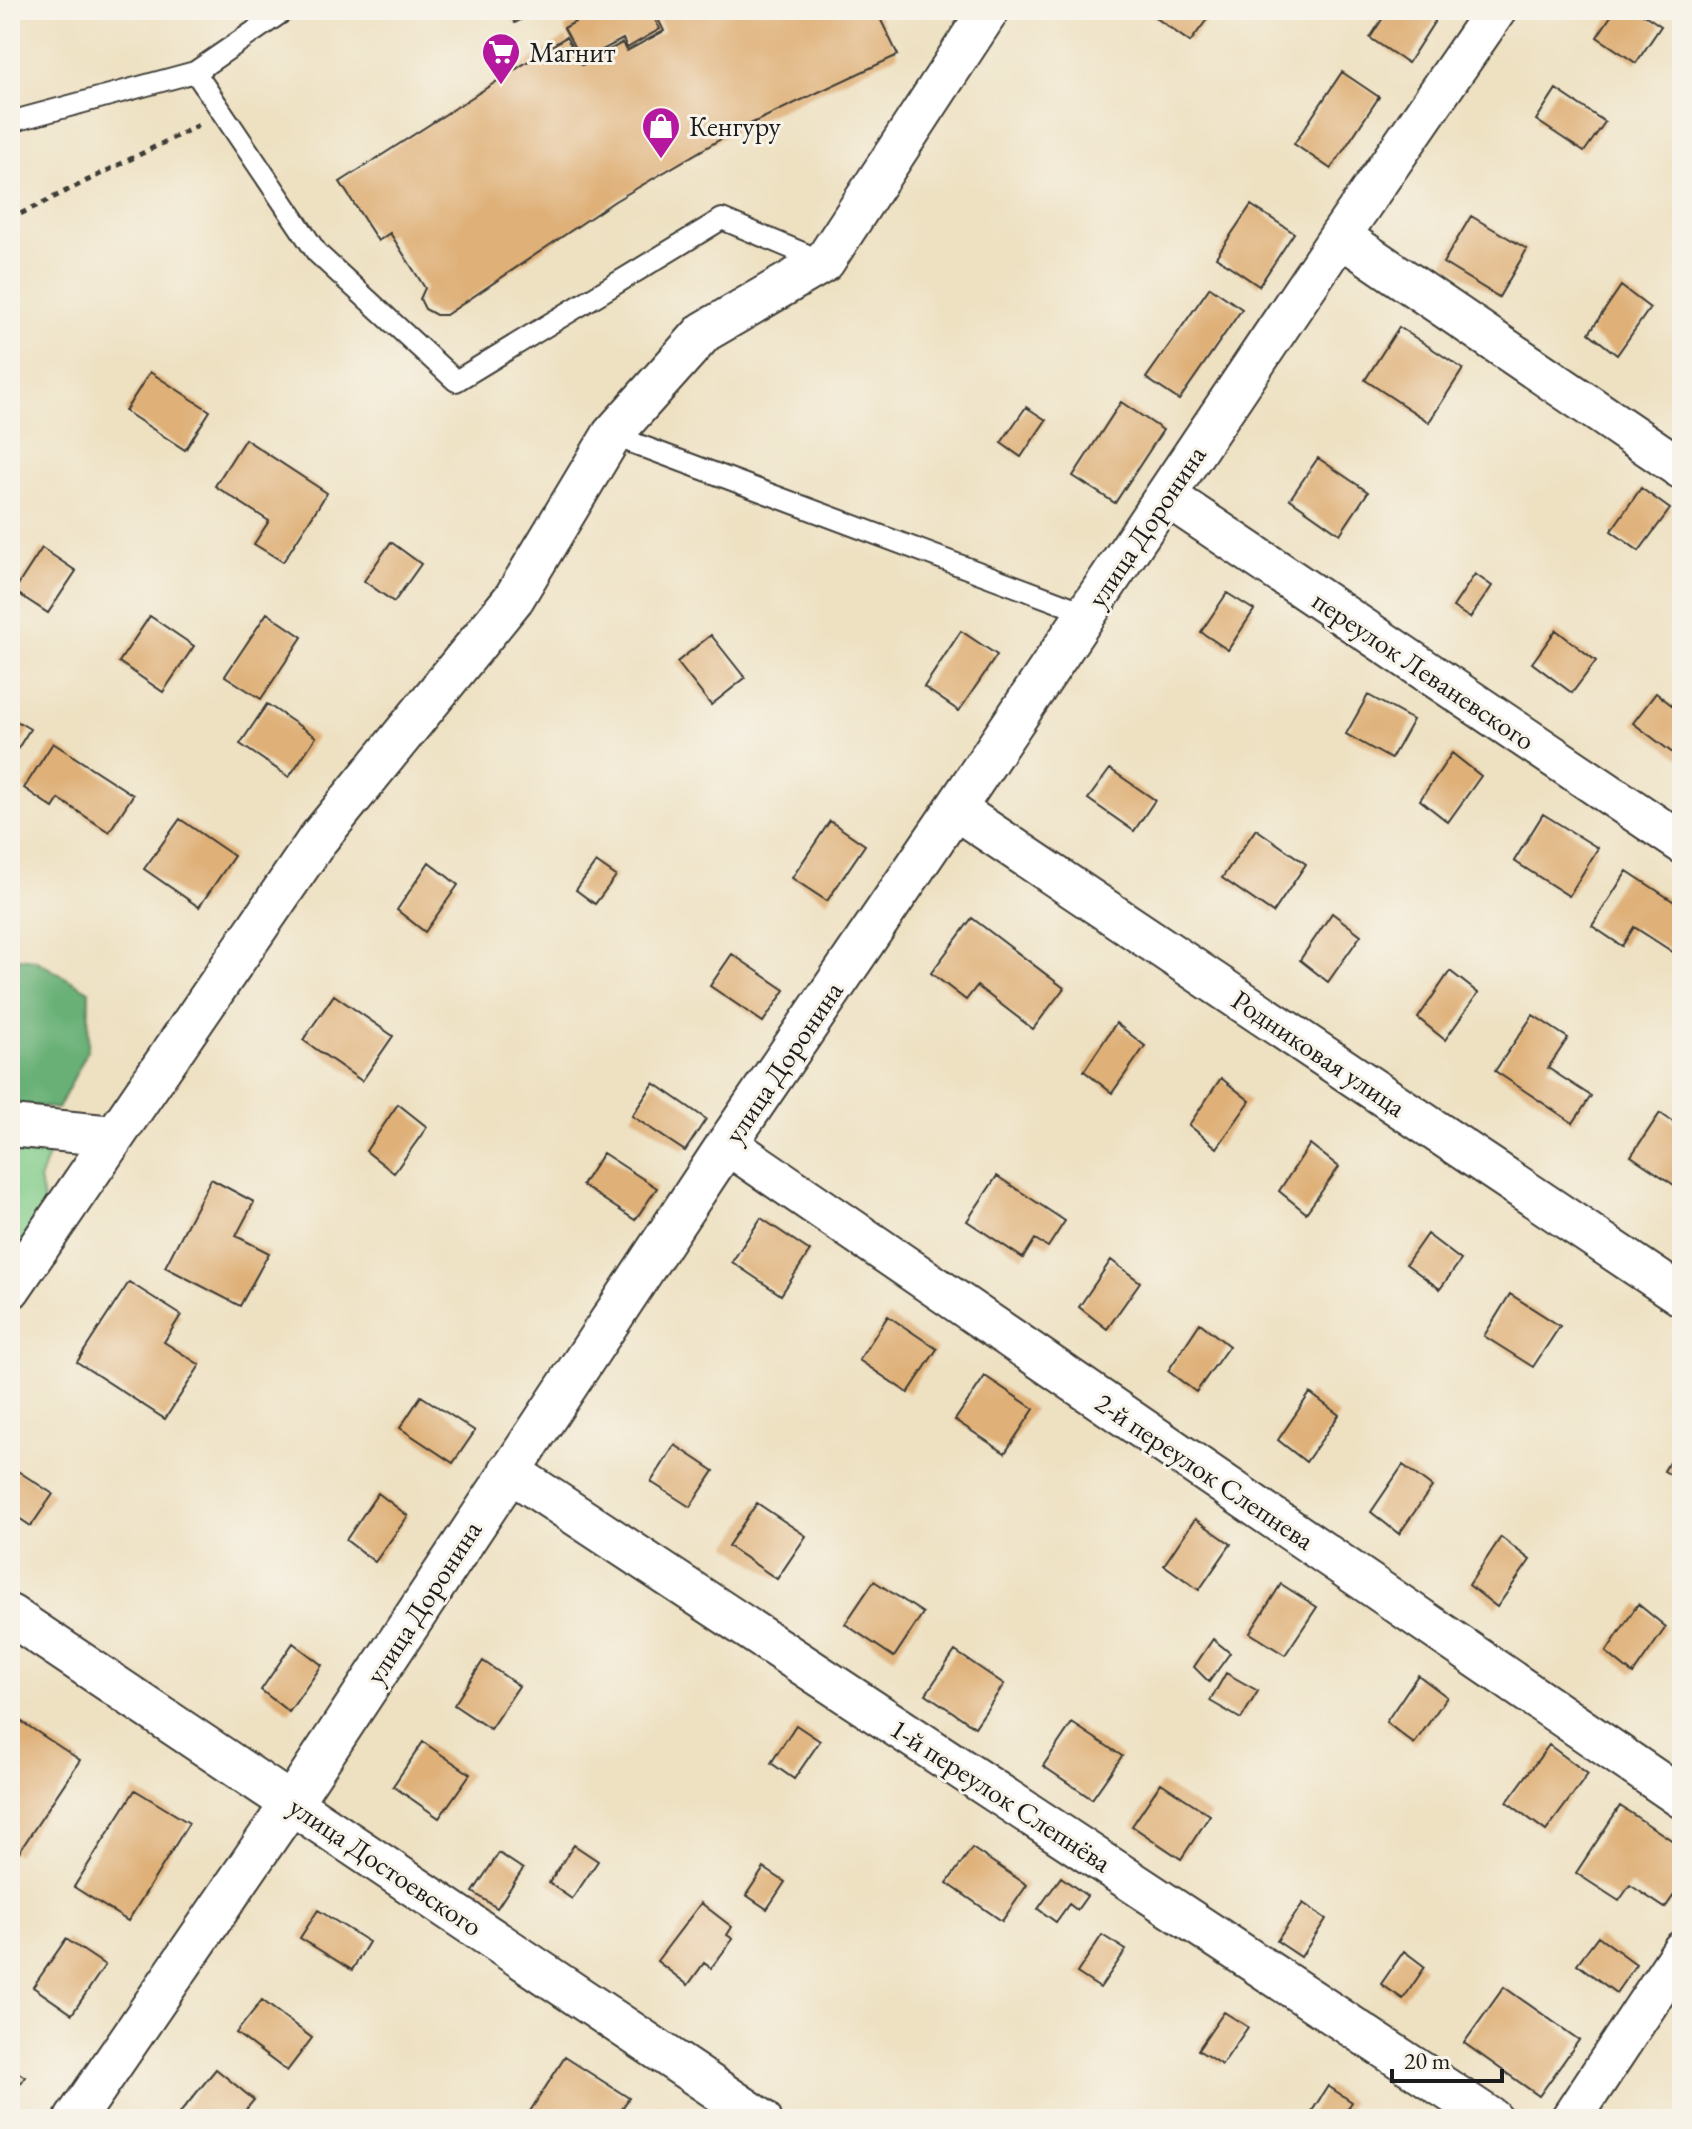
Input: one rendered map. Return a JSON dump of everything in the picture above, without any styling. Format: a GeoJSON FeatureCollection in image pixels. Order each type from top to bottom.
{"type":"FeatureCollection","features":[{"type":"Feature","properties":{"kind":"street"},"geometry":{"type":"LineString","coordinates":[[10,1289],[318,839],[514,598],[612,435],[704,332],[824,262],[989,10]]}},
{"type":"Feature","properties":{"kind":"street","name":"улица Доронина"},"geometry":{"type":"LineString","coordinates":[[75,2119],[292,1802],[727,1144],[1496,10]]}},
{"type":"Feature","properties":{"kind":"street"},"geometry":{"type":"LineString","coordinates":[[1340,236],[1682,469]]}},
{"type":"Feature","properties":{"kind":"street","name":"переулок Леваневского"},"geometry":{"type":"LineString","coordinates":[[1166,496],[1677,830]]}},
{"type":"Feature","properties":{"kind":"street","name":"Родниковая улица"},"geometry":{"type":"LineString","coordinates":[[955,809],[1682,1296]]}},
{"type":"Feature","properties":{"kind":"street"},"geometry":{"type":"LineString","coordinates":[[10,1126],[114,1136]]}},
{"type":"Feature","properties":{"kind":"street","name":"2-й переулок Слепнева"},"geometry":{"type":"LineString","coordinates":[[727,1144],[1682,1798]]}},
{"type":"Feature","properties":{"kind":"street","name":"1-й переулок Слепнёва"},"geometry":{"type":"LineString","coordinates":[[509,1471],[1492,2119]]}},
{"type":"Feature","properties":{"kind":"street","name":"улица Достоевского"},"geometry":{"type":"LineString","coordinates":[[10,1615],[761,2119]]}},
{"type":"Feature","properties":{"kind":"street"},"geometry":{"type":"LineString","coordinates":[[1571,2119],[1682,1951]]}},
{"type":"Feature","properties":{"kind":"lane"},"geometry":{"type":"LineString","coordinates":[[10,123],[195,72],[285,10]]}},
{"type":"Feature","properties":{"kind":"lane"},"geometry":{"type":"LineString","coordinates":[[195,72],[317,253],[456,381],[722,219],[824,262]]}},
{"type":"Feature","properties":{"kind":"lane"},"geometry":{"type":"LineString","coordinates":[[612,435],[1087,613]]}},
{"type":"Feature","properties":{"kind":"path"},"geometry":{"type":"LineString","coordinates":[[10,219],[223,113]]}},
{"type":"Feature","properties":{"kind":"green space"},"geometry":{"type":"Polygon","coordinates":[[[10,957],[35,960],[89,991],[88,1050],[58,1109],[10,1103],[10,957]]]}},
{"type":"Feature","properties":{"kind":"green space"},"geometry":{"type":"Polygon","coordinates":[[[10,1144],[51,1147],[39,1180],[46,1212],[10,1264],[10,1144]]]}},
{"type":"Feature","properties":{"kind":"building"},"geometry":{"type":"Polygon","coordinates":[[[508,10],[539,10],[515,23],[508,10]]]}},
{"type":"Feature","properties":{"kind":"building"},"geometry":{"type":"Polygon","coordinates":[[[569,10],[670,10],[654,18],[660,29],[627,48],[623,39],[582,61],[564,28],[575,22],[569,10]]]}},
{"type":"Feature","properties":{"kind":"building"},"geometry":{"type":"Polygon","coordinates":[[[677,10],[819,10],[821,13],[828,10],[876,10],[898,55],[733,132],[615,201],[446,315],[436,315],[425,309],[420,299],[425,288],[390,233],[378,241],[340,182],[566,37],[582,65],[622,43],[627,51],[664,31],[658,19],[677,10]]]}},
{"type":"Feature","properties":{"kind":"building"},"geometry":{"type":"Polygon","coordinates":[[[1145,10],[1214,10],[1190,42],[1145,10]]]}},
{"type":"Feature","properties":{"kind":"building"},"geometry":{"type":"Polygon","coordinates":[[[1388,10],[1429,10],[1438,16],[1408,63],[1370,38],[1388,10]]]}},
{"type":"Feature","properties":{"kind":"building"},"geometry":{"type":"Polygon","coordinates":[[[1615,10],[1637,10],[1661,26],[1636,63],[1597,37],[1615,10]]]}},
{"type":"Feature","properties":{"kind":"building"},"geometry":{"type":"Polygon","coordinates":[[[1342,72],[1379,97],[1331,169],[1294,144],[1342,72]]]}},
{"type":"Feature","properties":{"kind":"building"},"geometry":{"type":"Polygon","coordinates":[[[1556,89],[1605,122],[1584,152],[1536,120],[1556,89]]]}},
{"type":"Feature","properties":{"kind":"building"},"geometry":{"type":"Polygon","coordinates":[[[1251,205],[1294,233],[1259,286],[1216,257],[1251,205]]]}},
{"type":"Feature","properties":{"kind":"building"},"geometry":{"type":"Polygon","coordinates":[[[1471,216],[1527,249],[1499,297],[1443,263],[1471,216]]]}},
{"type":"Feature","properties":{"kind":"building"},"geometry":{"type":"Polygon","coordinates":[[[1621,286],[1650,308],[1617,355],[1589,333],[1621,286]]]}},
{"type":"Feature","properties":{"kind":"building"},"geometry":{"type":"Polygon","coordinates":[[[1210,287],[1242,309],[1179,400],[1146,378],[1210,287]]]}},
{"type":"Feature","properties":{"kind":"building"},"geometry":{"type":"Polygon","coordinates":[[[1399,327],[1463,369],[1429,422],[1365,380],[1399,327]]]}},
{"type":"Feature","properties":{"kind":"building"},"geometry":{"type":"Polygon","coordinates":[[[150,372],[210,411],[185,450],[125,411],[150,372]]]}},
{"type":"Feature","properties":{"kind":"building"},"geometry":{"type":"Polygon","coordinates":[[[1121,402],[1163,430],[1115,503],[1073,476],[1121,402]]]}},
{"type":"Feature","properties":{"kind":"building"},"geometry":{"type":"Polygon","coordinates":[[[1026,407],[1046,420],[1021,457],[1001,443],[1026,407]]]}},
{"type":"Feature","properties":{"kind":"building"},"geometry":{"type":"Polygon","coordinates":[[[245,439],[327,493],[283,562],[254,544],[269,521],[215,486],[245,439]]]}},
{"type":"Feature","properties":{"kind":"building"},"geometry":{"type":"Polygon","coordinates":[[[1318,458],[1368,492],[1340,534],[1290,499],[1318,458]]]}},
{"type":"Feature","properties":{"kind":"building"},"geometry":{"type":"Polygon","coordinates":[[[1641,488],[1670,509],[1639,551],[1611,531],[1641,488]]]}},
{"type":"Feature","properties":{"kind":"building"},"geometry":{"type":"Polygon","coordinates":[[[391,542],[421,564],[394,602],[364,581],[391,542]]]}},
{"type":"Feature","properties":{"kind":"building"},"geometry":{"type":"Polygon","coordinates":[[[42,548],[76,571],[48,613],[14,591],[42,548]]]}},
{"type":"Feature","properties":{"kind":"building"},"geometry":{"type":"Polygon","coordinates":[[[1475,574],[1492,586],[1470,618],[1453,607],[1475,574]]]}},
{"type":"Feature","properties":{"kind":"building"},"geometry":{"type":"Polygon","coordinates":[[[1227,593],[1254,610],[1228,650],[1201,632],[1227,593]]]}},
{"type":"Feature","properties":{"kind":"building"},"geometry":{"type":"Polygon","coordinates":[[[267,613],[302,637],[261,699],[225,676],[267,613]]]}},
{"type":"Feature","properties":{"kind":"building"},"geometry":{"type":"Polygon","coordinates":[[[150,616],[194,646],[163,692],[119,662],[150,616]]]}},
{"type":"Feature","properties":{"kind":"building"},"geometry":{"type":"Polygon","coordinates":[[[1556,630],[1596,661],[1572,693],[1532,663],[1556,630]]]}},
{"type":"Feature","properties":{"kind":"building"},"geometry":{"type":"Polygon","coordinates":[[[961,631],[997,655],[959,711],[924,687],[961,631]]]}},
{"type":"Feature","properties":{"kind":"building"},"geometry":{"type":"Polygon","coordinates":[[[711,635],[745,678],[711,705],[677,662],[711,635]]]}},
{"type":"Feature","properties":{"kind":"building"},"geometry":{"type":"Polygon","coordinates":[[[1656,693],[1682,713],[1682,760],[1633,723],[1656,693]]]}},
{"type":"Feature","properties":{"kind":"building"},"geometry":{"type":"Polygon","coordinates":[[[1368,695],[1413,720],[1391,759],[1346,734],[1368,695]]]}},
{"type":"Feature","properties":{"kind":"building"},"geometry":{"type":"Polygon","coordinates":[[[267,704],[316,737],[289,777],[240,744],[267,704]]]}},
{"type":"Feature","properties":{"kind":"building"},"geometry":{"type":"Polygon","coordinates":[[[10,717],[30,729],[10,761],[10,717]]]}},
{"type":"Feature","properties":{"kind":"building"},"geometry":{"type":"Polygon","coordinates":[[[53,743],[133,795],[109,832],[59,799],[53,808],[24,788],[53,743]]]}},
{"type":"Feature","properties":{"kind":"building"},"geometry":{"type":"Polygon","coordinates":[[[1452,753],[1481,776],[1448,822],[1420,800],[1452,753]]]}},
{"type":"Feature","properties":{"kind":"building"},"geometry":{"type":"Polygon","coordinates":[[[1110,769],[1155,800],[1134,831],[1088,799],[1110,769]]]}},
{"type":"Feature","properties":{"kind":"building"},"geometry":{"type":"Polygon","coordinates":[[[1543,814],[1598,848],[1569,896],[1514,861],[1543,814]]]}},
{"type":"Feature","properties":{"kind":"building"},"geometry":{"type":"Polygon","coordinates":[[[180,819],[234,856],[199,907],[144,869],[180,819]]]}},
{"type":"Feature","properties":{"kind":"building"},"geometry":{"type":"Polygon","coordinates":[[[830,821],[865,845],[827,901],[792,878],[830,821]]]}},
{"type":"Feature","properties":{"kind":"building"},"geometry":{"type":"Polygon","coordinates":[[[1256,829],[1306,864],[1273,913],[1222,878],[1256,829]]]}},
{"type":"Feature","properties":{"kind":"building"},"geometry":{"type":"Polygon","coordinates":[[[429,862],[458,885],[425,932],[397,910],[429,862]]]}},
{"type":"Feature","properties":{"kind":"building"},"geometry":{"type":"Polygon","coordinates":[[[596,862],[616,876],[595,904],[576,890],[596,862]]]}},
{"type":"Feature","properties":{"kind":"building"},"geometry":{"type":"Polygon","coordinates":[[[1627,871],[1682,907],[1682,958],[1634,927],[1622,946],[1592,926],[1627,871]]]}},
{"type":"Feature","properties":{"kind":"building"},"geometry":{"type":"Polygon","coordinates":[[[1332,913],[1361,935],[1328,982],[1300,960],[1332,913]]]}},
{"type":"Feature","properties":{"kind":"building"},"geometry":{"type":"Polygon","coordinates":[[[972,918],[1064,988],[1033,1029],[977,986],[966,1000],[931,973],[972,918]]]}},
{"type":"Feature","properties":{"kind":"building"},"geometry":{"type":"Polygon","coordinates":[[[732,954],[785,990],[763,1022],[710,986],[732,954]]]}},
{"type":"Feature","properties":{"kind":"building"},"geometry":{"type":"Polygon","coordinates":[[[1450,971],[1478,993],[1445,1040],[1418,1018],[1450,971]]]}},
{"type":"Feature","properties":{"kind":"building"},"geometry":{"type":"Polygon","coordinates":[[[334,995],[393,1036],[362,1081],[303,1040],[334,995]]]}},
{"type":"Feature","properties":{"kind":"building"},"geometry":{"type":"Polygon","coordinates":[[[1533,1015],[1568,1038],[1548,1068],[1591,1096],[1573,1123],[1495,1071],[1533,1015]]]}},
{"type":"Feature","properties":{"kind":"building"},"geometry":{"type":"Polygon","coordinates":[[[1116,1023],[1145,1046],[1112,1093],[1084,1071],[1116,1023]]]}},
{"type":"Feature","properties":{"kind":"building"},"geometry":{"type":"Polygon","coordinates":[[[1221,1078],[1250,1101],[1217,1148],[1189,1125],[1221,1078]]]}},
{"type":"Feature","properties":{"kind":"building"},"geometry":{"type":"Polygon","coordinates":[[[654,1083],[706,1119],[685,1151],[632,1116],[654,1083]]]}},
{"type":"Feature","properties":{"kind":"building"},"geometry":{"type":"Polygon","coordinates":[[[398,1104],[427,1127],[394,1173],[366,1151],[398,1104]]]}},
{"type":"Feature","properties":{"kind":"building"},"geometry":{"type":"Polygon","coordinates":[[[1660,1113],[1682,1128],[1680,1189],[1631,1156],[1660,1113]]]}},
{"type":"Feature","properties":{"kind":"building"},"geometry":{"type":"Polygon","coordinates":[[[1310,1144],[1339,1167],[1306,1213],[1279,1191],[1310,1144]]]}},
{"type":"Feature","properties":{"kind":"building"},"geometry":{"type":"Polygon","coordinates":[[[603,1153],[657,1188],[635,1220],[582,1185],[603,1153]]]}},
{"type":"Feature","properties":{"kind":"building"},"geometry":{"type":"Polygon","coordinates":[[[997,1176],[1065,1221],[1048,1247],[1035,1239],[1023,1258],[967,1221],[997,1176]]]}},
{"type":"Feature","properties":{"kind":"building"},"geometry":{"type":"Polygon","coordinates":[[[211,1179],[254,1202],[236,1236],[269,1253],[240,1306],[165,1267],[211,1179]]]}},
{"type":"Feature","properties":{"kind":"building"},"geometry":{"type":"Polygon","coordinates":[[[761,1218],[810,1251],[781,1295],[732,1262],[761,1218]]]}},
{"type":"Feature","properties":{"kind":"building"},"geometry":{"type":"Polygon","coordinates":[[[1427,1234],[1461,1260],[1440,1289],[1406,1264],[1427,1234]]]}},
{"type":"Feature","properties":{"kind":"building"},"geometry":{"type":"Polygon","coordinates":[[[1111,1260],[1140,1282],[1107,1329],[1079,1307],[1111,1260]]]}},
{"type":"Feature","properties":{"kind":"building"},"geometry":{"type":"Polygon","coordinates":[[[129,1282],[181,1315],[164,1342],[200,1365],[165,1419],[77,1362],[129,1282]]]}},
{"type":"Feature","properties":{"kind":"building"},"geometry":{"type":"Polygon","coordinates":[[[1510,1294],[1560,1326],[1533,1367],[1484,1336],[1510,1294]]]}},
{"type":"Feature","properties":{"kind":"building"},"geometry":{"type":"Polygon","coordinates":[[[888,1316],[937,1349],[908,1393],[859,1360],[888,1316]]]}},
{"type":"Feature","properties":{"kind":"building"},"geometry":{"type":"Polygon","coordinates":[[[1200,1323],[1229,1346],[1196,1392],[1168,1371],[1200,1323]]]}},
{"type":"Feature","properties":{"kind":"building"},"geometry":{"type":"Polygon","coordinates":[[[985,1376],[1034,1409],[1005,1453],[955,1420],[985,1376]]]}},
{"type":"Feature","properties":{"kind":"building"},"geometry":{"type":"Polygon","coordinates":[[[1310,1393],[1339,1415],[1306,1462],[1278,1440],[1310,1393]]]}},
{"type":"Feature","properties":{"kind":"building"},"geometry":{"type":"Polygon","coordinates":[[[421,1396],[475,1431],[453,1463],[400,1428],[421,1396]]]}},
{"type":"Feature","properties":{"kind":"building"},"geometry":{"type":"Polygon","coordinates":[[[1682,1441],[1682,1481],[1664,1471],[1682,1441]]]}},
{"type":"Feature","properties":{"kind":"building"},"geometry":{"type":"Polygon","coordinates":[[[675,1445],[714,1471],[690,1507],[651,1482],[675,1445]]]}},
{"type":"Feature","properties":{"kind":"building"},"geometry":{"type":"Polygon","coordinates":[[[1403,1465],[1432,1487],[1399,1534],[1371,1512],[1403,1465]]]}},
{"type":"Feature","properties":{"kind":"building"},"geometry":{"type":"Polygon","coordinates":[[[10,1466],[53,1494],[31,1526],[10,1512],[10,1466]]]}},
{"type":"Feature","properties":{"kind":"building"},"geometry":{"type":"Polygon","coordinates":[[[378,1493],[408,1516],[375,1562],[346,1540],[378,1493]]]}},
{"type":"Feature","properties":{"kind":"building"},"geometry":{"type":"Polygon","coordinates":[[[757,1503],[806,1536],[777,1579],[728,1546],[757,1503]]]}},
{"type":"Feature","properties":{"kind":"building"},"geometry":{"type":"Polygon","coordinates":[[[1195,1519],[1231,1544],[1199,1590],[1164,1565],[1195,1519]]]}},
{"type":"Feature","properties":{"kind":"building"},"geometry":{"type":"Polygon","coordinates":[[[1501,1537],[1530,1560],[1497,1607],[1469,1585],[1501,1537]]]}},
{"type":"Feature","properties":{"kind":"building"},"geometry":{"type":"Polygon","coordinates":[[[874,1581],[923,1613],[894,1657],[845,1624],[874,1581]]]}},
{"type":"Feature","properties":{"kind":"building"},"geometry":{"type":"Polygon","coordinates":[[[1281,1584],[1317,1607],[1285,1655],[1250,1633],[1281,1584]]]}},
{"type":"Feature","properties":{"kind":"building"},"geometry":{"type":"Polygon","coordinates":[[[1638,1604],[1666,1627],[1633,1674],[1606,1652],[1638,1604]]]}},
{"type":"Feature","properties":{"kind":"building"},"geometry":{"type":"Polygon","coordinates":[[[1213,1639],[1230,1653],[1209,1682],[1194,1667],[1213,1639]]]}},
{"type":"Feature","properties":{"kind":"building"},"geometry":{"type":"Polygon","coordinates":[[[293,1643],[322,1665],[289,1712],[261,1690],[293,1643]]]}},
{"type":"Feature","properties":{"kind":"building"},"geometry":{"type":"Polygon","coordinates":[[[955,1651],[1004,1684],[975,1727],[926,1694],[955,1651]]]}},
{"type":"Feature","properties":{"kind":"building"},"geometry":{"type":"Polygon","coordinates":[[[483,1661],[519,1686],[490,1729],[454,1705],[483,1661]]]}},
{"type":"Feature","properties":{"kind":"building"},"geometry":{"type":"Polygon","coordinates":[[[1226,1673],[1258,1691],[1241,1719],[1210,1701],[1226,1673]]]}},
{"type":"Feature","properties":{"kind":"building"},"geometry":{"type":"Polygon","coordinates":[[[1418,1675],[1447,1697],[1414,1744],[1386,1722],[1418,1675]]]}},
{"type":"Feature","properties":{"kind":"building"},"geometry":{"type":"Polygon","coordinates":[[[10,1714],[80,1760],[17,1855],[10,1850],[10,1714]]]}},
{"type":"Feature","properties":{"kind":"building"},"geometry":{"type":"Polygon","coordinates":[[[1072,1723],[1122,1756],[1092,1799],[1043,1766],[1072,1723]]]}},
{"type":"Feature","properties":{"kind":"building"},"geometry":{"type":"Polygon","coordinates":[[[796,1725],[820,1741],[794,1779],[771,1763],[796,1725]]]}},
{"type":"Feature","properties":{"kind":"building"},"geometry":{"type":"Polygon","coordinates":[[[423,1742],[470,1774],[439,1818],[393,1786],[423,1742]]]}},
{"type":"Feature","properties":{"kind":"building"},"geometry":{"type":"Polygon","coordinates":[[[1549,1745],[1588,1774],[1546,1831],[1507,1802],[1549,1745]]]}},
{"type":"Feature","properties":{"kind":"building"},"geometry":{"type":"Polygon","coordinates":[[[1161,1783],[1210,1815],[1181,1859],[1132,1826],[1161,1783]]]}},
{"type":"Feature","properties":{"kind":"building"},"geometry":{"type":"Polygon","coordinates":[[[135,1790],[189,1823],[128,1921],[74,1887],[135,1790]]]}},
{"type":"Feature","properties":{"kind":"building"},"geometry":{"type":"Polygon","coordinates":[[[1620,1806],[1682,1847],[1682,1883],[1665,1908],[1630,1885],[1619,1901],[1576,1873],[1620,1806]]]}},
{"type":"Feature","properties":{"kind":"building"},"geometry":{"type":"Polygon","coordinates":[[[574,1845],[598,1861],[572,1899],[549,1883],[574,1845]]]}},
{"type":"Feature","properties":{"kind":"building"},"geometry":{"type":"Polygon","coordinates":[[[972,1848],[1027,1885],[1002,1921],[947,1883],[972,1848]]]}},
{"type":"Feature","properties":{"kind":"building"},"geometry":{"type":"Polygon","coordinates":[[[499,1853],[523,1869],[497,1908],[473,1892],[499,1853]]]}},
{"type":"Feature","properties":{"kind":"building"},"geometry":{"type":"Polygon","coordinates":[[[764,1868],[785,1882],[767,1909],[746,1895],[764,1868]]]}},
{"type":"Feature","properties":{"kind":"building"},"geometry":{"type":"Polygon","coordinates":[[[1061,1877],[1087,1896],[1077,1910],[1069,1904],[1056,1922],[1038,1909],[1061,1877]]]}},
{"type":"Feature","properties":{"kind":"building"},"geometry":{"type":"Polygon","coordinates":[[[701,1903],[732,1927],[727,1935],[733,1939],[711,1968],[704,1963],[688,1985],[657,1961],[701,1903]]]}},
{"type":"Feature","properties":{"kind":"building"},"geometry":{"type":"Polygon","coordinates":[[[1303,1903],[1326,1919],[1301,1957],[1277,1941],[1303,1903]]]}},
{"type":"Feature","properties":{"kind":"building"},"geometry":{"type":"Polygon","coordinates":[[[318,1910],[369,1942],[352,1970],[300,1938],[318,1910]]]}},
{"type":"Feature","properties":{"kind":"building"},"geometry":{"type":"Polygon","coordinates":[[[1102,1935],[1126,1950],[1100,1988],[1077,1973],[1102,1935]]]}},
{"type":"Feature","properties":{"kind":"building"},"geometry":{"type":"Polygon","coordinates":[[[1598,1936],[1636,1964],[1616,1993],[1577,1964],[1598,1936]]]}},
{"type":"Feature","properties":{"kind":"building"},"geometry":{"type":"Polygon","coordinates":[[[66,1939],[105,1965],[72,2014],[33,1987],[66,1939]]]}},
{"type":"Feature","properties":{"kind":"building"},"geometry":{"type":"Polygon","coordinates":[[[1404,1951],[1425,1967],[1403,1999],[1381,1984],[1404,1951]]]}},
{"type":"Feature","properties":{"kind":"building"},"geometry":{"type":"Polygon","coordinates":[[[1504,1987],[1579,2040],[1539,2096],[1464,2043],[1504,1987]]]}},
{"type":"Feature","properties":{"kind":"building"},"geometry":{"type":"Polygon","coordinates":[[[262,2000],[312,2038],[287,2071],[236,2033],[262,2000]]]}},
{"type":"Feature","properties":{"kind":"building"},"geometry":{"type":"Polygon","coordinates":[[[1224,2012],[1248,2027],[1222,2065],[1198,2050],[1224,2012]]]}},
{"type":"Feature","properties":{"kind":"building"},"geometry":{"type":"Polygon","coordinates":[[[565,2057],[629,2098],[615,2119],[525,2119],[565,2057]]]}},
{"type":"Feature","properties":{"kind":"building"},"geometry":{"type":"Polygon","coordinates":[[[10,2067],[25,2077],[10,2099],[10,2067]]]}},
{"type":"Feature","properties":{"kind":"building"},"geometry":{"type":"Polygon","coordinates":[[[216,2069],[254,2100],[238,2119],[175,2119],[216,2069]]]}},
{"type":"Feature","properties":{"kind":"building"},"geometry":{"type":"Polygon","coordinates":[[[1328,2086],[1352,2102],[1341,2119],[1307,2119],[1328,2086]]]}},
{"type":"Feature","properties":{"kind":"place","name":"Магнит"},"geometry":{"type":"Point","coordinates":[501,86]}},
{"type":"Feature","properties":{"kind":"place","name":"Кенгуру"},"geometry":{"type":"Point","coordinates":[661,160]}}]}
